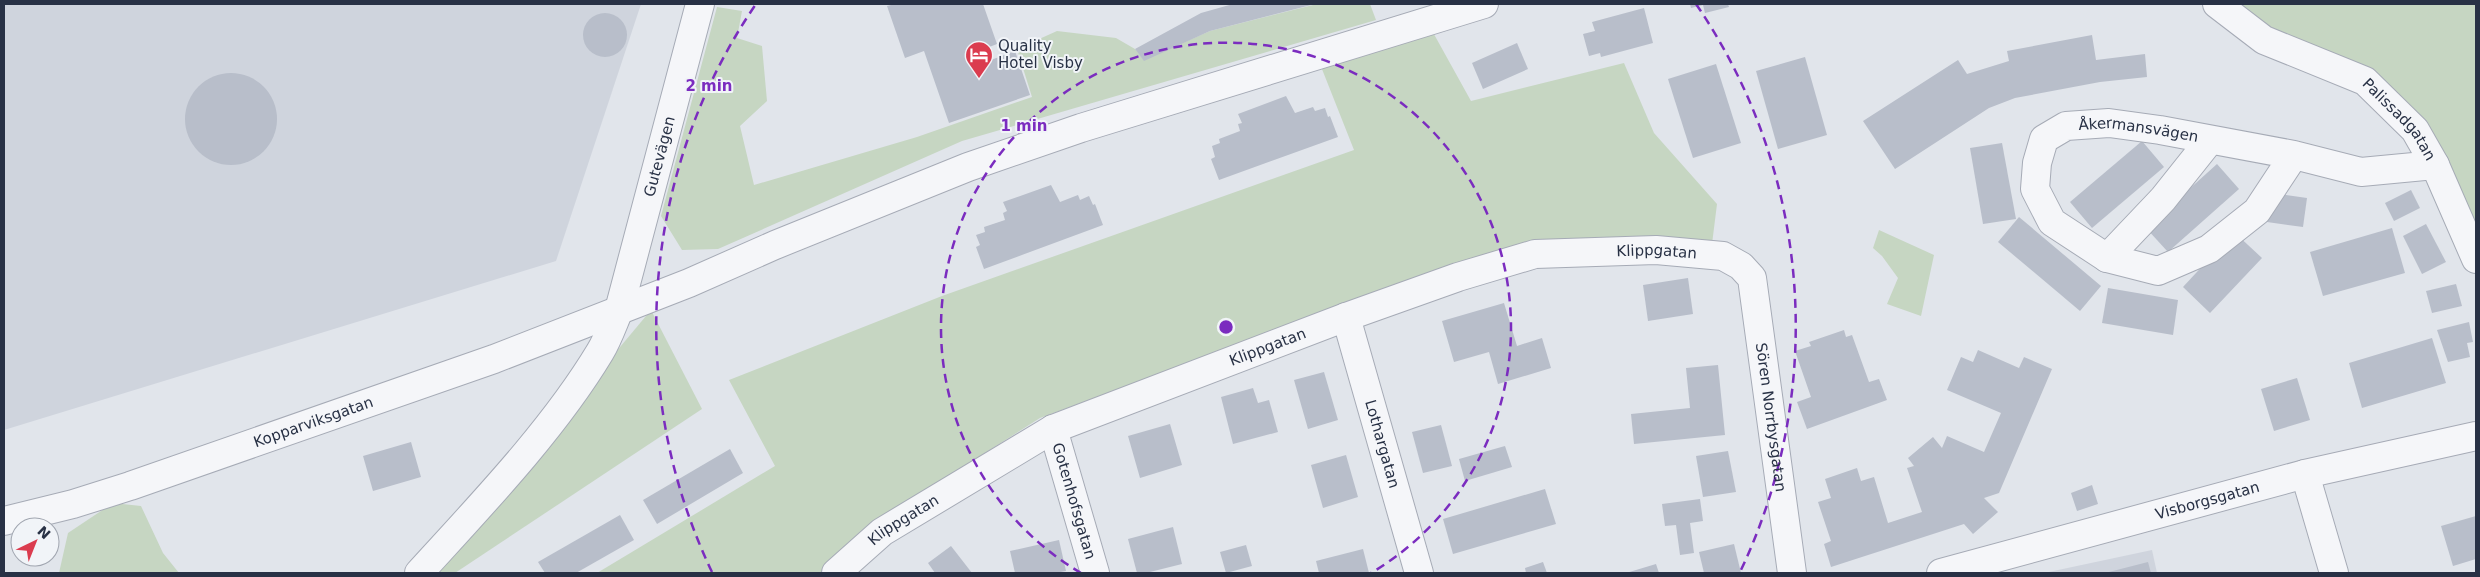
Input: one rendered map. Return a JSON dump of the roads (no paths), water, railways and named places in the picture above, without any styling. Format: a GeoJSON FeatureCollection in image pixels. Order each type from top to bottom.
{"type":"FeatureCollection","features":[{"type":"Feature","properties":{"kind":"street","name":"Gutevägen"},"geometry":{"type":"LineString","coordinates":[[419,573],[482,503],[574,392],[601,350],[619,310],[700,4]]}},
{"type":"Feature","properties":{"kind":"street","name":"Palissadgatan"},"geometry":{"type":"LineString","coordinates":[[2217,4],[2264,40],[2365,81],[2414,130],[2435,165],[2476,259]]}},
{"type":"Feature","properties":{"kind":"street","name":"Kopparviksgatan"},"geometry":{"type":"LineString","coordinates":[[4,521],[73,504],[130,486],[494,359],[619,310],[968,167],[1081,128],[1472,6]]}},
{"type":"Feature","properties":{"kind":"street","name":"Åkermansvägen"},"geometry":{"type":"LineString","coordinates":[[2294,155],[2257,211],[2209,249],[2158,271],[2107,258],[2052,222],[2035,189],[2037,163],[2044,139],[2066,126],[2109,123],[2160,130],[2294,155],[2361,172],[2435,165]]}},
{"type":"Feature","properties":{"kind":"street","name":"Åkermansvägen"},"geometry":{"type":"LineString","coordinates":[[2107,258],[2163,199],[2210,140]]}},
{"type":"Feature","properties":{"kind":"street","name":"Klippgatan"},"geometry":{"type":"LineString","coordinates":[[836,573],[882,532],[1053,429],[1346,316],[1458,277],[1536,254],[1656,250],[1723,256],[1741,266]]}},
{"type":"Feature","properties":{"kind":"street","name":"Sören Norrbysgatan"},"geometry":{"type":"LineString","coordinates":[[1741,266],[1752,278],[1792,573]]}},
{"type":"Feature","properties":{"kind":"street","name":"Lothargatan"},"geometry":{"type":"LineString","coordinates":[[1346,316],[1419,573]]}},
{"type":"Feature","properties":{"kind":"street","name":"Gotenhofsgatan"},"geometry":{"type":"LineString","coordinates":[[1053,429],[1095,573]]}},
{"type":"Feature","properties":{"kind":"street","name":"Visborgsgatan"},"geometry":{"type":"LineString","coordinates":[[1941,573],[2305,474],[2476,436]]}},
{"type":"Feature","properties":{"kind":"street"},"geometry":{"type":"LineString","coordinates":[[2305,474],[2334,573]]}},
{"type":"Feature","properties":{"kind":"place","name":"Quality Hotel Visby"},"geometry":{"type":"Point","coordinates":[979,79]}}]}
